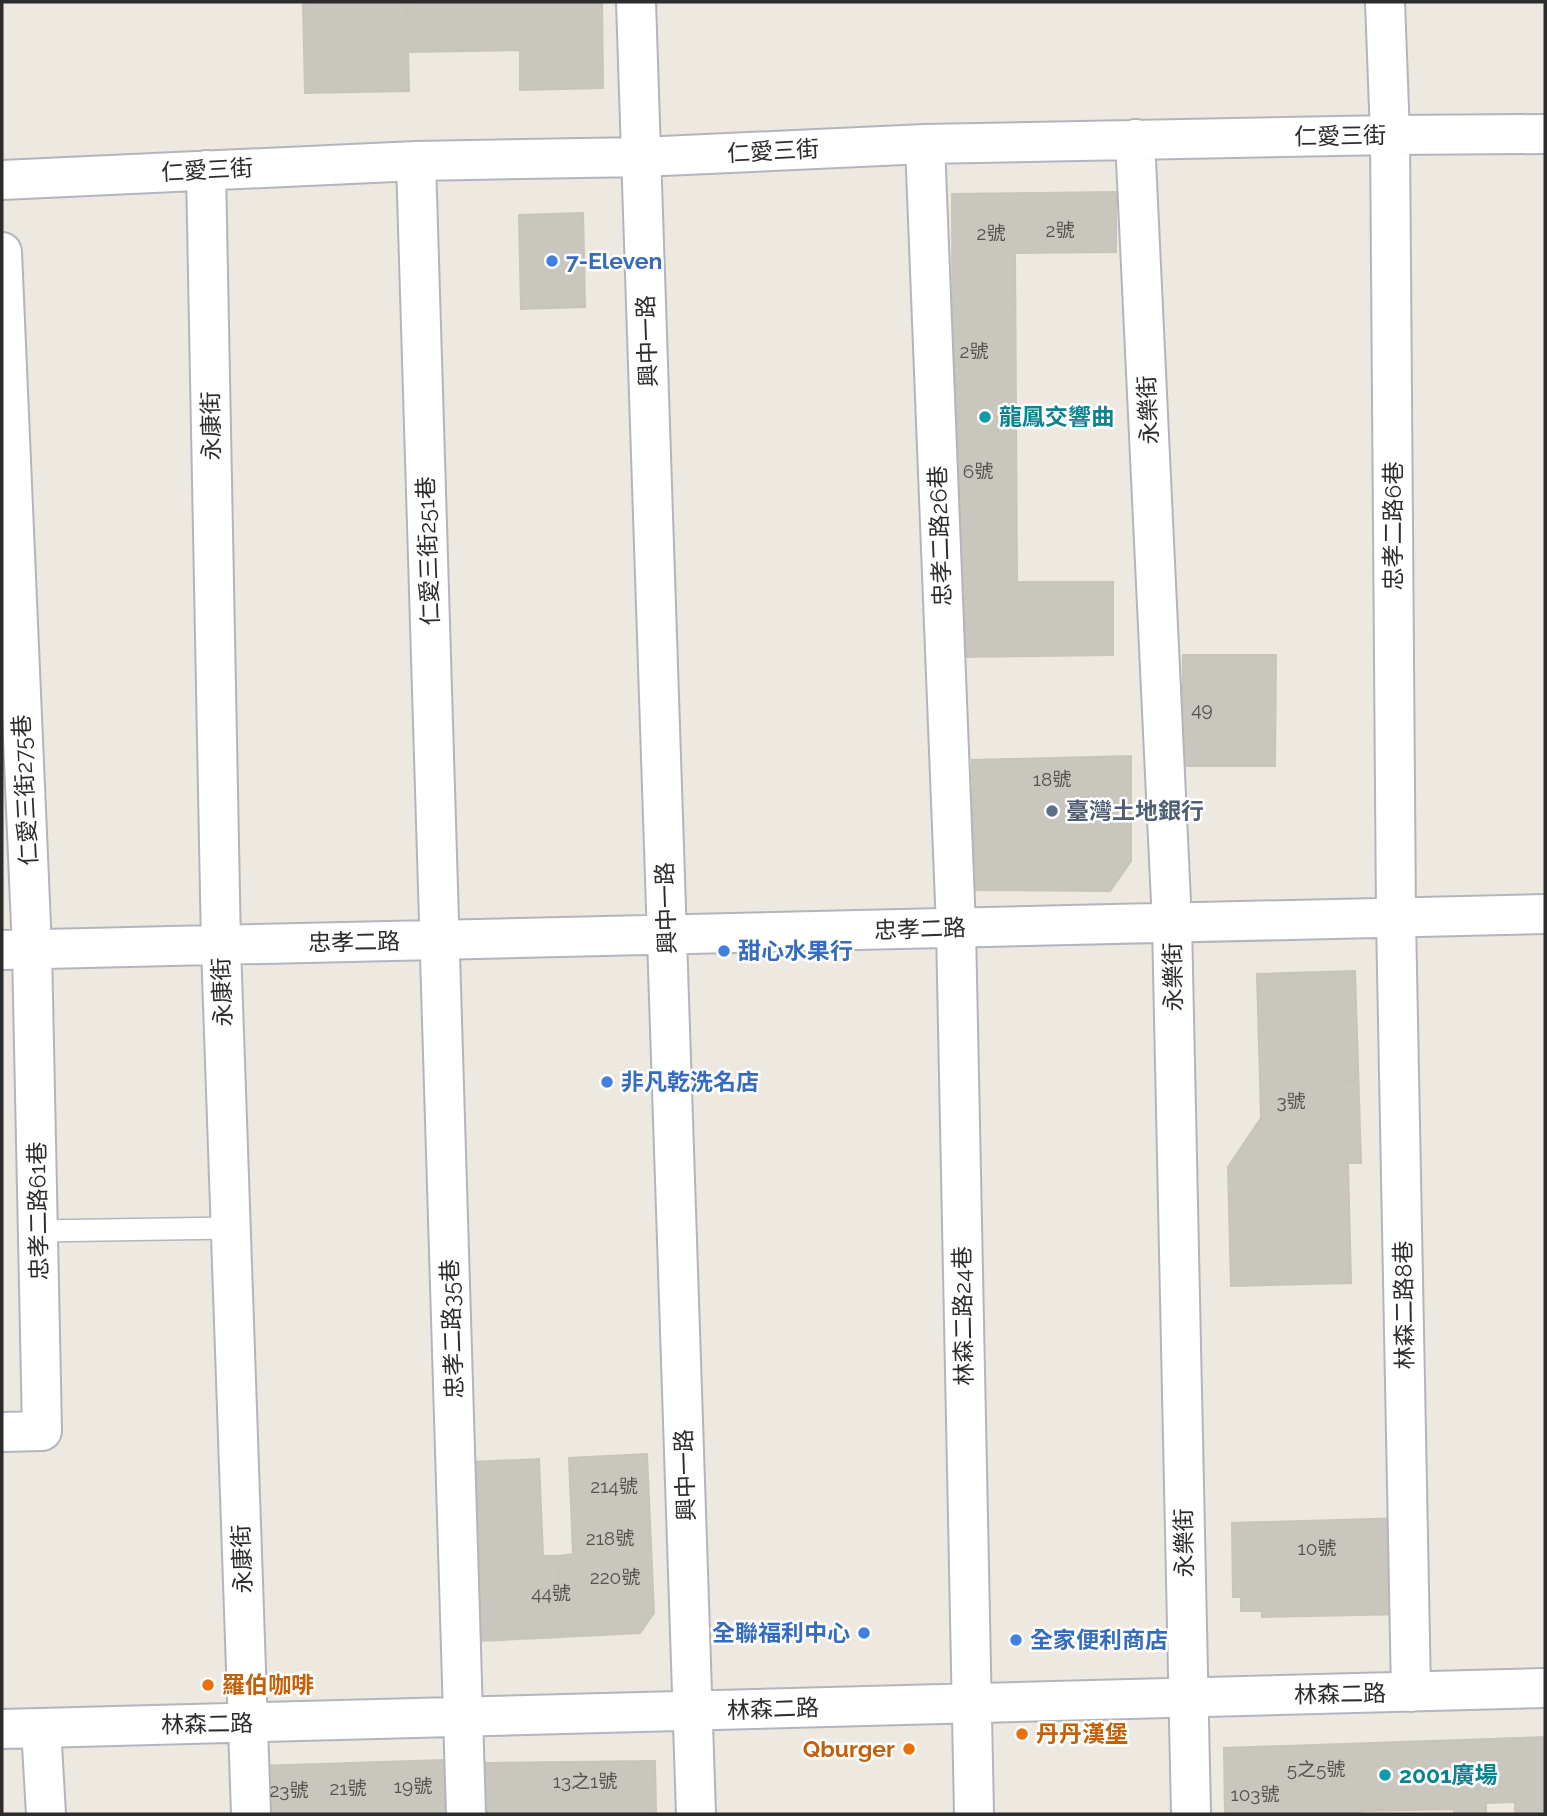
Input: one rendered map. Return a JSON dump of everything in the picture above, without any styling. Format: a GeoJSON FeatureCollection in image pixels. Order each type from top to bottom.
{"type":"FeatureCollection","features":[{"type":"Feature","properties":{"kind":"street","name":"興中一路"},"geometry":{"type":"LineString","coordinates":[[636,2],[696,1814]]}},
{"type":"Feature","properties":{"kind":"street","name":"忠孝二路6巷"},"geometry":{"type":"LineString","coordinates":[[1385,2],[1390,135],[1396,918]]}},
{"type":"Feature","properties":{"kind":"street","name":"仁愛三街"},"geometry":{"type":"LineString","coordinates":[[2,180],[416,161],[641,157],[925,144],[1545,134]]}},
{"type":"Feature","properties":{"kind":"street","name":"永樂街"},"geometry":{"type":"LineString","coordinates":[[1135,139],[1172,923],[1191,1814]]}},
{"type":"Feature","properties":{"kind":"street","name":"忠孝二路26巷"},"geometry":{"type":"LineString","coordinates":[[925,144],[956,928]]}},
{"type":"Feature","properties":{"kind":"street","name":"仁愛三街251巷"},"geometry":{"type":"LineString","coordinates":[[416,161],[441,940]]}},
{"type":"Feature","properties":{"kind":"street","name":"永康街"},"geometry":{"type":"LineString","coordinates":[[206,170],[221,946],[251,1814]]}},
{"type":"Feature","properties":{"kind":"street","name":"仁愛三街275巷"},"geometry":{"type":"LineString","coordinates":[[2,252],[17,950]]}},
{"type":"Feature","properties":{"kind":"street","name":"忠孝二路"},"geometry":{"type":"LineString","coordinates":[[17,950],[1545,915]]}},
{"type":"Feature","properties":{"kind":"street","name":"林森二路8巷"},"geometry":{"type":"LineString","coordinates":[[1396,918],[1411,1692]]}},
{"type":"Feature","properties":{"kind":"street","name":"林森二路24巷"},"geometry":{"type":"LineString","coordinates":[[956,928],[974,1814]]}},
{"type":"Feature","properties":{"kind":"street","name":"忠孝二路35巷"},"geometry":{"type":"LineString","coordinates":[[441,940],[466,1814]]}},
{"type":"Feature","properties":{"kind":"street","name":"忠孝二路61巷"},"geometry":{"type":"LineString","coordinates":[[2,1432],[42,1432],[38,1231],[17,950]]}},
{"type":"Feature","properties":{"kind":"street","name":"林森二路"},"geometry":{"type":"LineString","coordinates":[[2,1729],[1545,1688]]}},
{"type":"Feature","properties":{"kind":"street"},"geometry":{"type":"LineString","coordinates":[[41,1728],[46,1814]]}},
{"type":"Feature","properties":{"kind":"lane"},"geometry":{"type":"LineString","coordinates":[[38,1231],[230,1228]]}},
{"type":"Feature","properties":{"kind":"building"},"geometry":{"type":"Polygon","coordinates":[[[303,2],[407,2],[409,91],[305,93],[303,2]]]}},
{"type":"Feature","properties":{"kind":"building"},"geometry":{"type":"Polygon","coordinates":[[[407,2],[602,2],[603,88],[520,90],[520,50],[408,52],[407,2]]]}},
{"type":"Feature","properties":{"kind":"building","name":"龍鳳交響曲"},"geometry":{"type":"Polygon","coordinates":[[[1116,192],[1116,252],[1015,253],[1017,582],[1113,582],[1113,655],[954,657],[952,194],[1116,192]]]}},
{"type":"Feature","properties":{"kind":"building","name":"7-Eleven"},"geometry":{"type":"Polygon","coordinates":[[[583,213],[585,307],[521,309],[519,215],[583,213]]]}},
{"type":"Feature","properties":{"kind":"building"},"geometry":{"type":"Polygon","coordinates":[[[1183,655],[1276,655],[1275,766],[1182,766],[1183,655]]]}},
{"type":"Feature","properties":{"kind":"building","name":"臺灣土地銀行"},"geometry":{"type":"Polygon","coordinates":[[[1131,756],[1131,861],[1110,891],[974,890],[972,760],[1131,756]]]}},
{"type":"Feature","properties":{"kind":"building"},"geometry":{"type":"Polygon","coordinates":[[[1355,971],[1358,1081],[1320,1082],[1321,1116],[1261,1118],[1257,974],[1355,971]]]}},
{"type":"Feature","properties":{"kind":"building"},"geometry":{"type":"Polygon","coordinates":[[[1355,971],[1361,1163],[1348,1163],[1351,1283],[1231,1286],[1228,1167],[1261,1118],[1257,974],[1355,971]]]}},
{"type":"Feature","properties":{"kind":"building"},"geometry":{"type":"Polygon","coordinates":[[[1348,1163],[1351,1283],[1231,1286],[1228,1167],[1348,1163]]]}},
{"type":"Feature","properties":{"kind":"building"},"geometry":{"type":"Polygon","coordinates":[[[647,1454],[654,1613],[640,1633],[561,1637],[558,1556],[573,1554],[569,1458],[647,1454]]]}},
{"type":"Feature","properties":{"kind":"building"},"geometry":{"type":"Polygon","coordinates":[[[539,1459],[543,1556],[558,1556],[561,1637],[479,1641],[472,1462],[539,1459]]]}},
{"type":"Feature","properties":{"kind":"building"},"geometry":{"type":"Polygon","coordinates":[[[1406,1518],[1408,1614],[1262,1617],[1262,1611],[1241,1611],[1241,1597],[1233,1597],[1232,1523],[1406,1518]]]}},
{"type":"Feature","properties":{"kind":"building","name":"2001廣場"},"geometry":{"type":"Polygon","coordinates":[[[1545,1737],[1545,1814],[1515,1814],[1515,1802],[1486,1803],[1486,1814],[1454,1814],[1454,1809],[1361,1811],[1361,1814],[1225,1814],[1224,1748],[1545,1737]]]}},
{"type":"Feature","properties":{"kind":"building"},"geometry":{"type":"Polygon","coordinates":[[[444,1760],[446,1814],[261,1814],[259,1766],[444,1760]]]}},
{"type":"Feature","properties":{"kind":"building"},"geometry":{"type":"Polygon","coordinates":[[[655,1761],[656,1814],[484,1814],[483,1763],[655,1761]]]}},
{"type":"Feature","properties":{"kind":"place","name":"7-Eleven"},"geometry":{"type":"Point","coordinates":[552,261]}},
{"type":"Feature","properties":{"kind":"place","name":"龍鳳交響曲"},"geometry":{"type":"Point","coordinates":[985,417]}},
{"type":"Feature","properties":{"kind":"place","name":"臺灣土地銀行"},"geometry":{"type":"Point","coordinates":[1052,811]}},
{"type":"Feature","properties":{"kind":"place","name":"甜心水果行"},"geometry":{"type":"Point","coordinates":[724,951]}},
{"type":"Feature","properties":{"kind":"place","name":"非凡乾洗名店"},"geometry":{"type":"Point","coordinates":[607,1082]}},
{"type":"Feature","properties":{"kind":"place","name":"全聯福利中心"},"geometry":{"type":"Point","coordinates":[864,1633]}},
{"type":"Feature","properties":{"kind":"place","name":"全家便利商店"},"geometry":{"type":"Point","coordinates":[1016,1640]}},
{"type":"Feature","properties":{"kind":"place","name":"羅伯咖啡"},"geometry":{"type":"Point","coordinates":[208,1685]}},
{"type":"Feature","properties":{"kind":"place","name":"丹丹漢堡"},"geometry":{"type":"Point","coordinates":[1022,1734]}},
{"type":"Feature","properties":{"kind":"place","name":"Qburger"},"geometry":{"type":"Point","coordinates":[909,1749]}},
{"type":"Feature","properties":{"kind":"place","name":"2001廣場"},"geometry":{"type":"Point","coordinates":[1385,1775]}}]}
